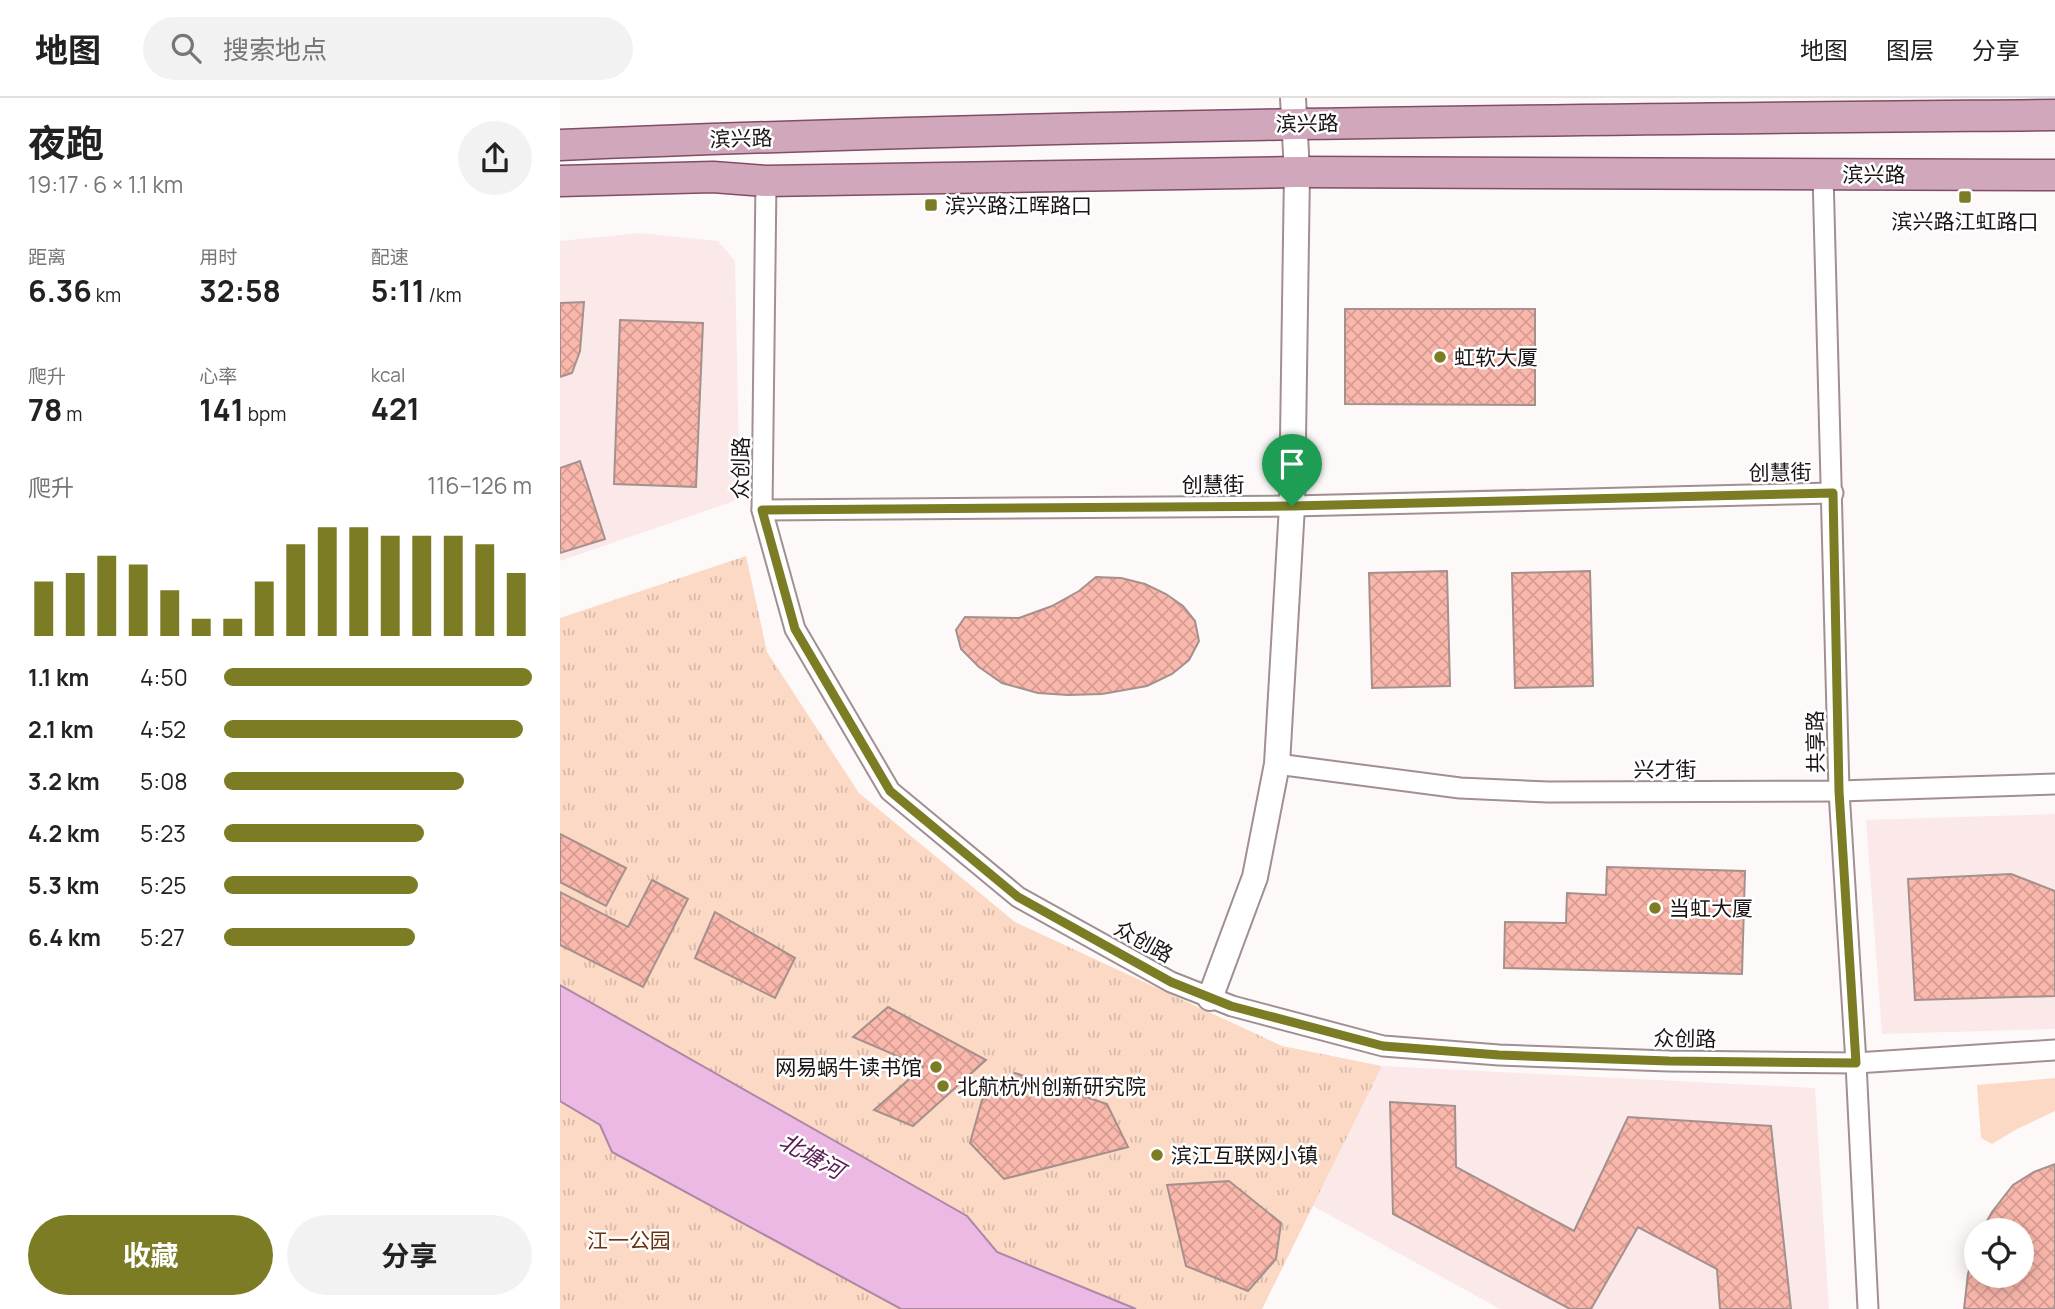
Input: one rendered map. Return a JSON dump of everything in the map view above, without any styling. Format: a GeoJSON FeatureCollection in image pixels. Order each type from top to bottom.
{"type":"FeatureCollection","features":[{"type":"Feature","properties":{"kind":"main road","name":"滨兴路"},"geometry":{"type":"LineString","coordinates":[[560,145],[1294,111],[2055,115]]}},
{"type":"Feature","properties":{"kind":"main road","name":"滨兴路"},"geometry":{"type":"LineString","coordinates":[[560,181],[713,177],[766,181],[1297,172],[2055,175]]}},
{"type":"Feature","properties":{"kind":"street"},"geometry":{"type":"LineString","coordinates":[[1210,998],[1255,877],[1277,764],[1292,506],[1297,172],[1294,111]]}},
{"type":"Feature","properties":{"kind":"street","name":"共享路"},"geometry":{"type":"LineString","coordinates":[[1823,173],[1839,791],[1868,1309]]}},
{"type":"Feature","properties":{"kind":"street","name":"众创路"},"geometry":{"type":"LineString","coordinates":[[766,181],[762,510],[795,629],[890,791],[1018,897],[1171,982],[1210,998],[1383,1046],[1499,1055],[1630,1060],[1856,1063],[2055,1050]]}},
{"type":"Feature","properties":{"kind":"street","name":"创慧街"},"geometry":{"type":"LineString","coordinates":[[762,510],[1292,506],[1833,493]]}},
{"type":"Feature","properties":{"kind":"street","name":"兴才街"},"geometry":{"type":"LineString","coordinates":[[1277,764],[1460,788],[1548,792],[1839,791],[2055,783]]}},
{"type":"Feature","properties":{"kind":"shaded area"},"geometry":{"type":"Polygon","coordinates":[[[639,233],[718,241],[735,261],[740,499],[560,561],[560,241],[639,233]]]}},
{"type":"Feature","properties":{"kind":"shaded area"},"geometry":{"type":"Polygon","coordinates":[[[560,774],[1320,1191],[1382,1066],[1815,1088],[1829,1309],[1500,1309],[1313,1206],[1262,1309],[560,774]]]}},
{"type":"Feature","properties":{"kind":"shaded area"},"geometry":{"type":"Polygon","coordinates":[[[2055,814],[2055,1029],[1882,1034],[1866,820],[2055,814]]]}},
{"type":"Feature","properties":{"kind":"green space"},"geometry":{"type":"Polygon","coordinates":[[[746,556],[767,652],[859,793],[1015,922],[1282,1046],[1382,1066],[1262,1309],[1136,1309],[997,1252],[967,1216],[560,985],[560,618],[746,556]]]}},
{"type":"Feature","properties":{"kind":"green space"},"geometry":{"type":"Polygon","coordinates":[[[2055,1078],[2055,1111],[1992,1144],[1981,1138],[1977,1085],[2055,1078]]]}},
{"type":"Feature","properties":{"kind":"green space","name":"江一公园"},"geometry":{"type":"Polygon","coordinates":[[[560,1101],[600,1125],[612,1152],[901,1309],[560,1309],[560,1101]]]}},
{"type":"Feature","properties":{"kind":"water","name":"北塘河"},"geometry":{"type":"Polygon","coordinates":[[[560,985],[967,1216],[997,1252],[1136,1309],[901,1309],[612,1152],[600,1125],[560,1101],[560,985]]]}},
{"type":"Feature","properties":{"kind":"building"},"geometry":{"type":"Polygon","coordinates":[[[584,302],[580,351],[572,373],[560,377],[560,303],[584,302]]]}},
{"type":"Feature","properties":{"kind":"building","name":"虹软大厦"},"geometry":{"type":"Polygon","coordinates":[[[1345,309],[1535,309],[1535,405],[1345,404],[1345,309]]]}},
{"type":"Feature","properties":{"kind":"building"},"geometry":{"type":"Polygon","coordinates":[[[620,320],[703,323],[696,487],[614,484],[620,320]]]}},
{"type":"Feature","properties":{"kind":"building"},"geometry":{"type":"Polygon","coordinates":[[[580,461],[605,539],[560,553],[560,468],[580,461]]]}},
{"type":"Feature","properties":{"kind":"building"},"geometry":{"type":"Polygon","coordinates":[[[1447,571],[1450,686],[1372,688],[1369,573],[1447,571]]]}},
{"type":"Feature","properties":{"kind":"building"},"geometry":{"type":"Polygon","coordinates":[[[1590,571],[1593,686],[1515,688],[1512,573],[1590,571]]]}},
{"type":"Feature","properties":{"kind":"building"},"geometry":{"type":"Polygon","coordinates":[[[1096,577],[1121,578],[1145,584],[1183,606],[1195,621],[1199,641],[1189,660],[1172,674],[1147,686],[1102,694],[1068,695],[1038,693],[1002,683],[979,667],[961,649],[956,630],[965,617],[1019,618],[1052,606],[1079,591],[1096,577]]]}},
{"type":"Feature","properties":{"kind":"building"},"geometry":{"type":"Polygon","coordinates":[[[560,834],[626,868],[606,906],[560,882],[560,834]]]}},
{"type":"Feature","properties":{"kind":"building","name":"当虹大厦"},"geometry":{"type":"Polygon","coordinates":[[[1607,867],[1745,871],[1742,974],[1504,968],[1505,922],[1566,923],[1567,893],[1606,895],[1607,867]]]}},
{"type":"Feature","properties":{"kind":"building"},"geometry":{"type":"Polygon","coordinates":[[[2011,874],[2055,891],[2055,996],[1915,1000],[1908,879],[2011,874]]]}},
{"type":"Feature","properties":{"kind":"building"},"geometry":{"type":"Polygon","coordinates":[[[652,880],[688,899],[643,987],[560,945],[560,892],[628,927],[652,880]]]}},
{"type":"Feature","properties":{"kind":"building"},"geometry":{"type":"Polygon","coordinates":[[[715,912],[795,958],[775,998],[695,958],[715,912]]]}},
{"type":"Feature","properties":{"kind":"building"},"geometry":{"type":"Polygon","coordinates":[[[888,1007],[986,1060],[913,1126],[874,1110],[923,1067],[853,1037],[888,1007]]]}},
{"type":"Feature","properties":{"kind":"building"},"geometry":{"type":"Polygon","coordinates":[[[1015,1073],[1107,1104],[1128,1147],[1004,1179],[970,1143],[982,1100],[1015,1073]]]}},
{"type":"Feature","properties":{"kind":"building"},"geometry":{"type":"Polygon","coordinates":[[[1390,1102],[1455,1106],[1456,1167],[1574,1231],[1628,1117],[1771,1126],[1791,1309],[1720,1309],[1717,1269],[1638,1227],[1591,1309],[1570,1309],[1393,1214],[1390,1102]]]}},
{"type":"Feature","properties":{"kind":"building"},"geometry":{"type":"Polygon","coordinates":[[[2055,1164],[2055,1309],[1964,1309],[1966,1288],[2034,1288],[2034,1218],[1989,1218],[2013,1185],[2034,1172],[2055,1164]]]}},
{"type":"Feature","properties":{"kind":"building"},"geometry":{"type":"Polygon","coordinates":[[[1229,1181],[1281,1223],[1276,1259],[1248,1291],[1186,1266],[1167,1185],[1229,1181]]]}},
{"type":"Feature","properties":{"kind":"place","name":"滨兴路江虹路口"},"geometry":{"type":"Point","coordinates":[1965,197]}},
{"type":"Feature","properties":{"kind":"place","name":"滨兴路江晖路口"},"geometry":{"type":"Point","coordinates":[931,205]}},
{"type":"Feature","properties":{"kind":"place","name":"虹软大厦"},"geometry":{"type":"Point","coordinates":[1440,357]}},
{"type":"Feature","properties":{"kind":"place","name":"当虹大厦"},"geometry":{"type":"Point","coordinates":[1655,908]}},
{"type":"Feature","properties":{"kind":"place","name":"网易蜗牛读书馆"},"geometry":{"type":"Point","coordinates":[936,1067]}},
{"type":"Feature","properties":{"kind":"place","name":"北航杭州创新研究院"},"geometry":{"type":"Point","coordinates":[943,1086]}},
{"type":"Feature","properties":{"kind":"place","name":"滨江互联网小镇"},"geometry":{"type":"Point","coordinates":[1157,1155]}},
{"type":"Feature","properties":{"kind":"route"},"geometry":{"type":"LineString","coordinates":[[1833,493],[1839,791],[1856,1063],[1669,1061],[1499,1055],[1383,1046],[1231,1006],[1171,982],[1018,897],[890,791],[795,629],[762,510],[1292,506],[1833,493]]}}]}
